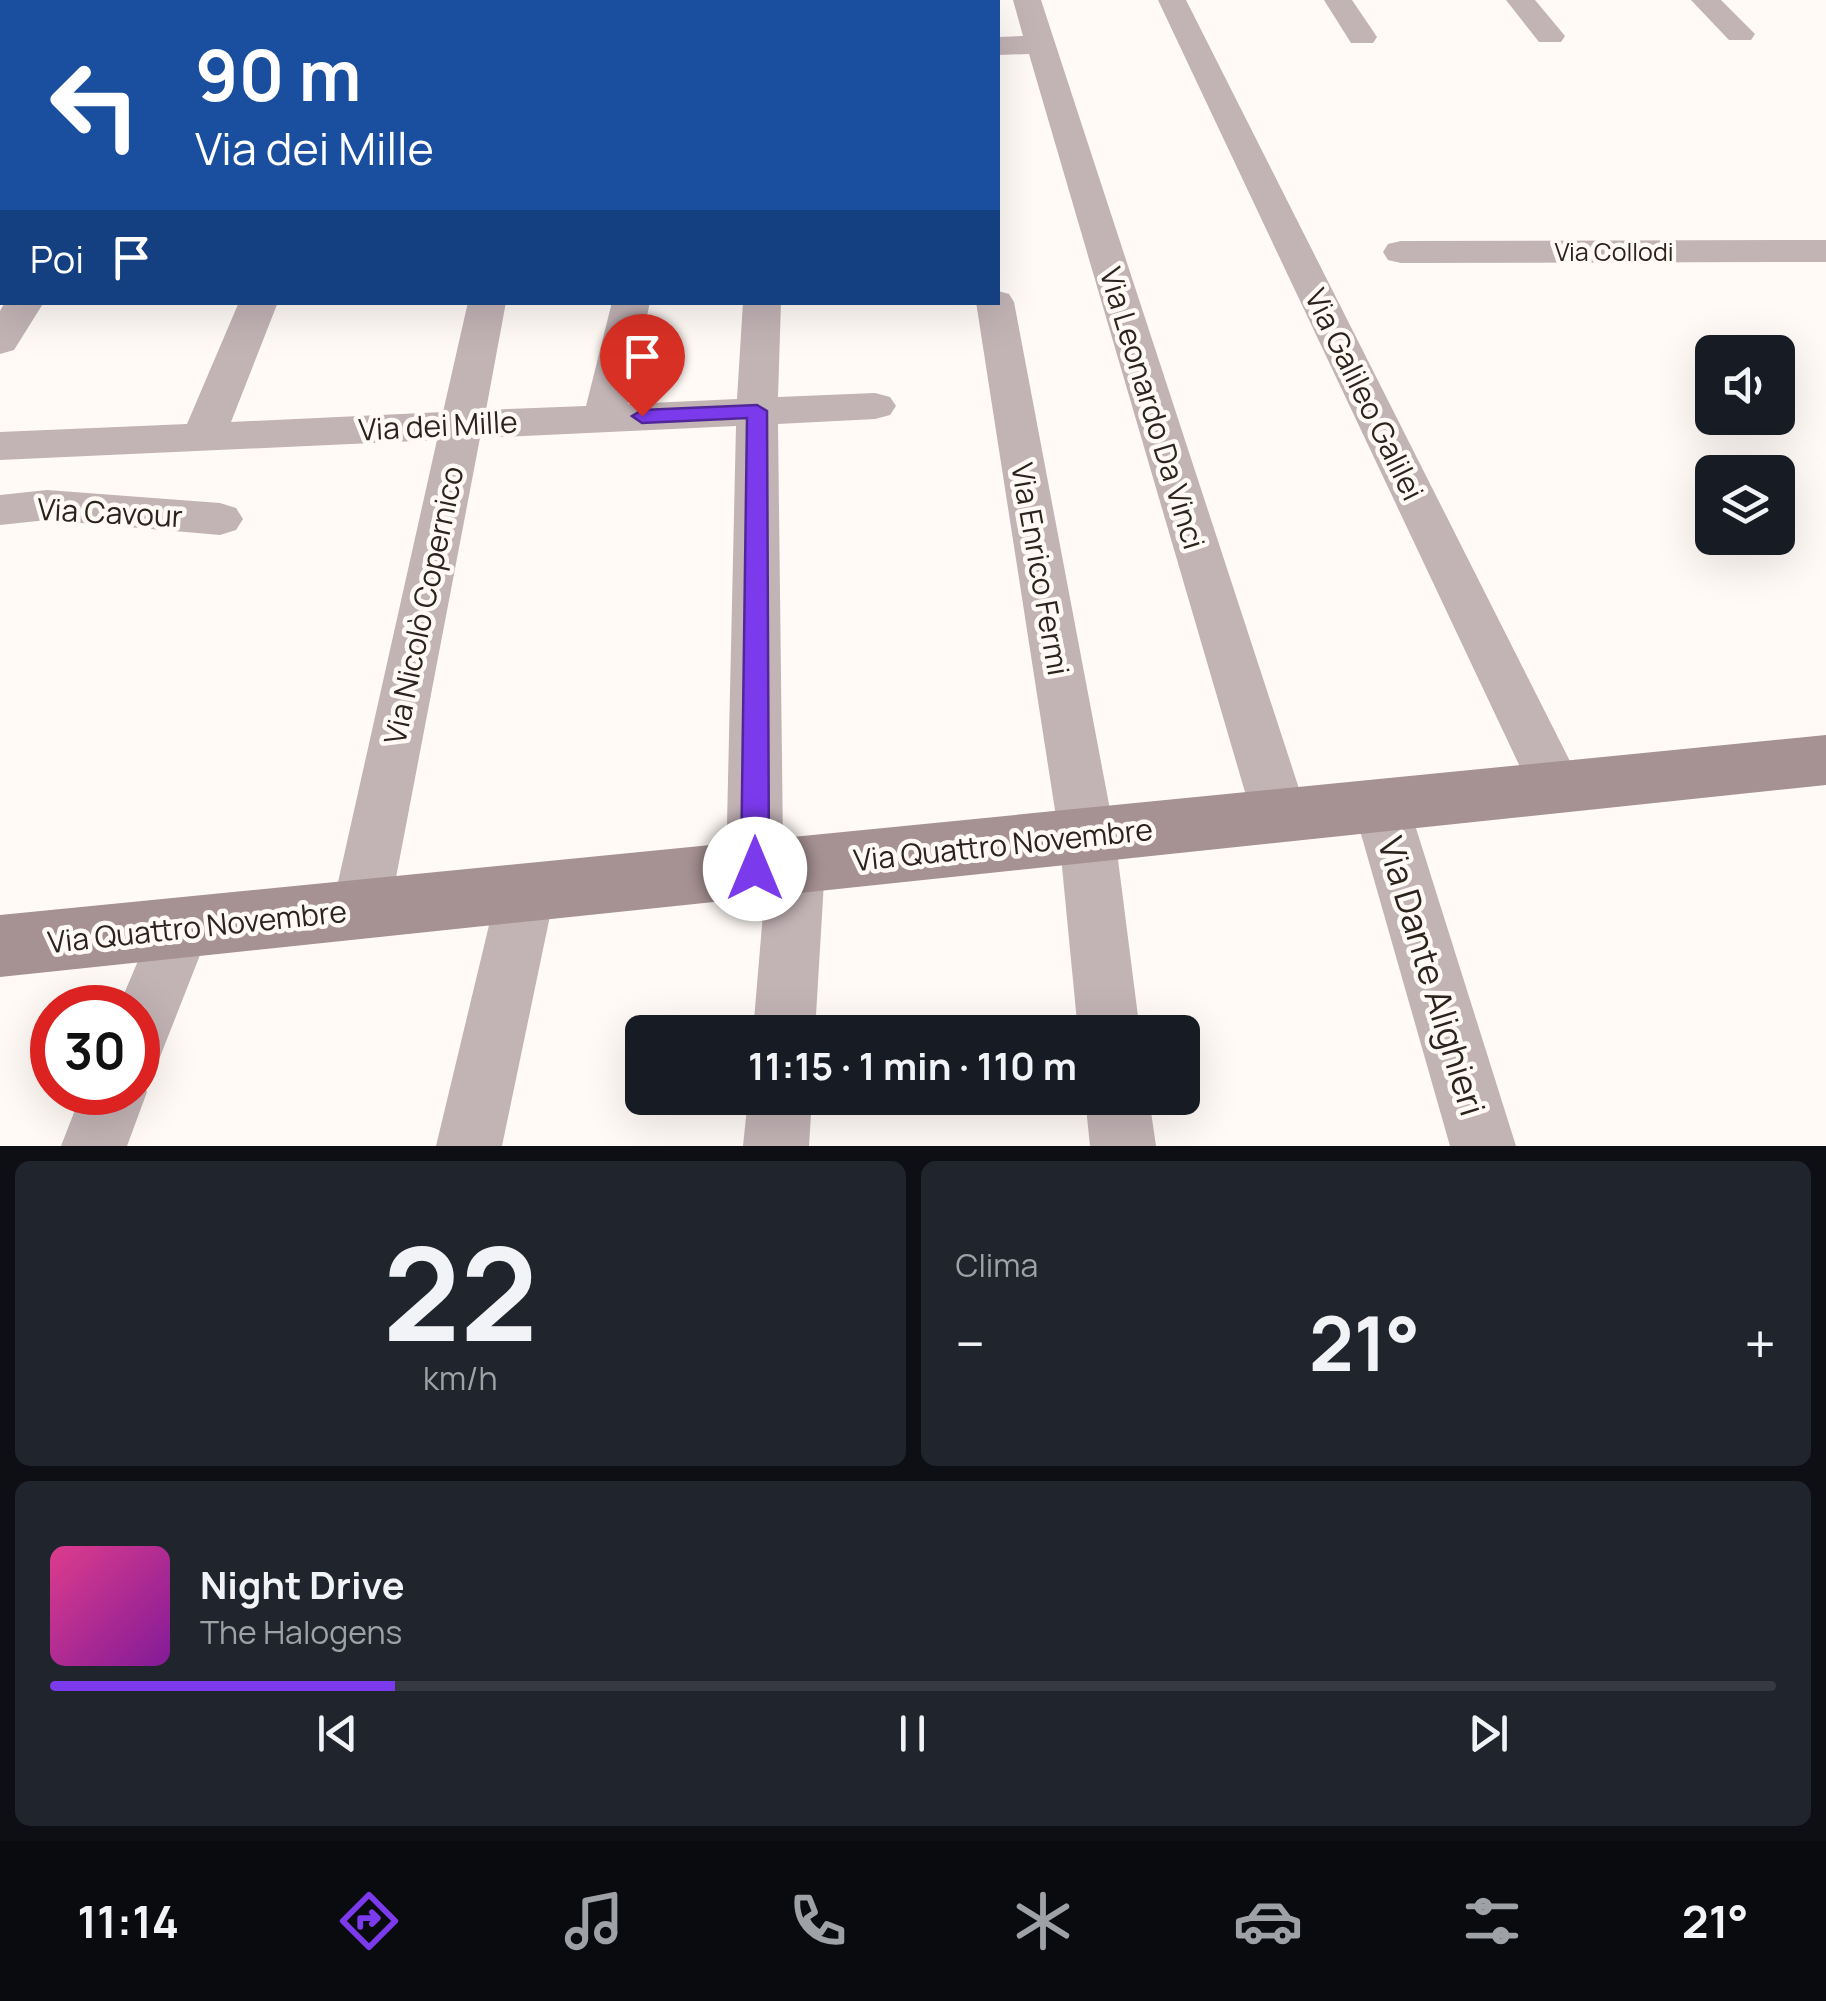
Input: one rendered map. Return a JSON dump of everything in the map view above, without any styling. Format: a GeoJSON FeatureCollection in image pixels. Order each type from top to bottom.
{"type":"FeatureCollection","features":[{"type":"Feature","properties":{"kind":"street","name":"Via Leonardo Da Vinci"},"geometry":{"type":"LineString","coordinates":[[1027,0],[1280,816]]}},
{"type":"Feature","properties":{"kind":"street","name":"Via Galileo Galilei"},"geometry":{"type":"LineString","coordinates":[[1172,0],[1557,788]]}},
{"type":"Feature","properties":{"kind":"street"},"geometry":{"type":"LineString","coordinates":[[1338,0],[1362,37]]}},
{"type":"Feature","properties":{"kind":"street"},"geometry":{"type":"LineString","coordinates":[[1520,0],[1550,36]]}},
{"type":"Feature","properties":{"kind":"street"},"geometry":{"type":"LineString","coordinates":[[1705,0],[1740,34]]}},
{"type":"Feature","properties":{"kind":"street"},"geometry":{"type":"LineString","coordinates":[[1000,46],[1040,45]]}},
{"type":"Feature","properties":{"kind":"street","name":"Via Collodi"},"geometry":{"type":"LineString","coordinates":[[1402,252],[1826,251]]}},
{"type":"Feature","properties":{"kind":"street"},"geometry":{"type":"LineString","coordinates":[[0,342],[23,305]]}},
{"type":"Feature","properties":{"kind":"street"},"geometry":{"type":"LineString","coordinates":[[203,437],[258,305]]}},
{"type":"Feature","properties":{"kind":"street","name":"Via Nicolò Copernico"},"geometry":{"type":"LineString","coordinates":[[361,909],[486,305]]}},
{"type":"Feature","properties":{"kind":"street"},"geometry":{"type":"LineString","coordinates":[[604,418],[630,305]]}},
{"type":"Feature","properties":{"kind":"street"},"geometry":{"type":"LineString","coordinates":[[762,305],[757,411],[783,1015]]}},
{"type":"Feature","properties":{"kind":"street","name":"Via Enrico Fermi"},"geometry":{"type":"LineString","coordinates":[[996,305],[1087,836],[1108,1015]]}},
{"type":"Feature","properties":{"kind":"street","name":"Via dei Mille"},"geometry":{"type":"LineString","coordinates":[[0,446],[875,406]]}},
{"type":"Feature","properties":{"kind":"street","name":"Via Cavour"},"geometry":{"type":"LineString","coordinates":[[0,510],[47,505],[220,519]]}},
{"type":"Feature","properties":{"kind":"street","name":"Via Quattro Novembre"},"geometry":{"type":"LineString","coordinates":[[0,946],[1826,760]]}},
{"type":"Feature","properties":{"kind":"street","name":"Via Dante Alighieri"},"geometry":{"type":"LineString","coordinates":[[1382,806],[1483,1146]]}},
{"type":"Feature","properties":{"kind":"street"},"geometry":{"type":"LineString","coordinates":[[469,1146],[526,892]]}},
{"type":"Feature","properties":{"kind":"street"},"geometry":{"type":"LineString","coordinates":[[158,985],[181,928]]}},
{"type":"Feature","properties":{"kind":"street"},"geometry":{"type":"LineString","coordinates":[[94,1146],[106,1115]]}},
{"type":"Feature","properties":{"kind":"street"},"geometry":{"type":"LineString","coordinates":[[776,1146],[779,1115]]}},
{"type":"Feature","properties":{"kind":"street"},"geometry":{"type":"LineString","coordinates":[[1119,1115],[1123,1146]]}},
{"type":"Feature","properties":{"kind":"route"},"geometry":{"type":"LineString","coordinates":[[642,416],[757,411],[755,869]]}}]}
